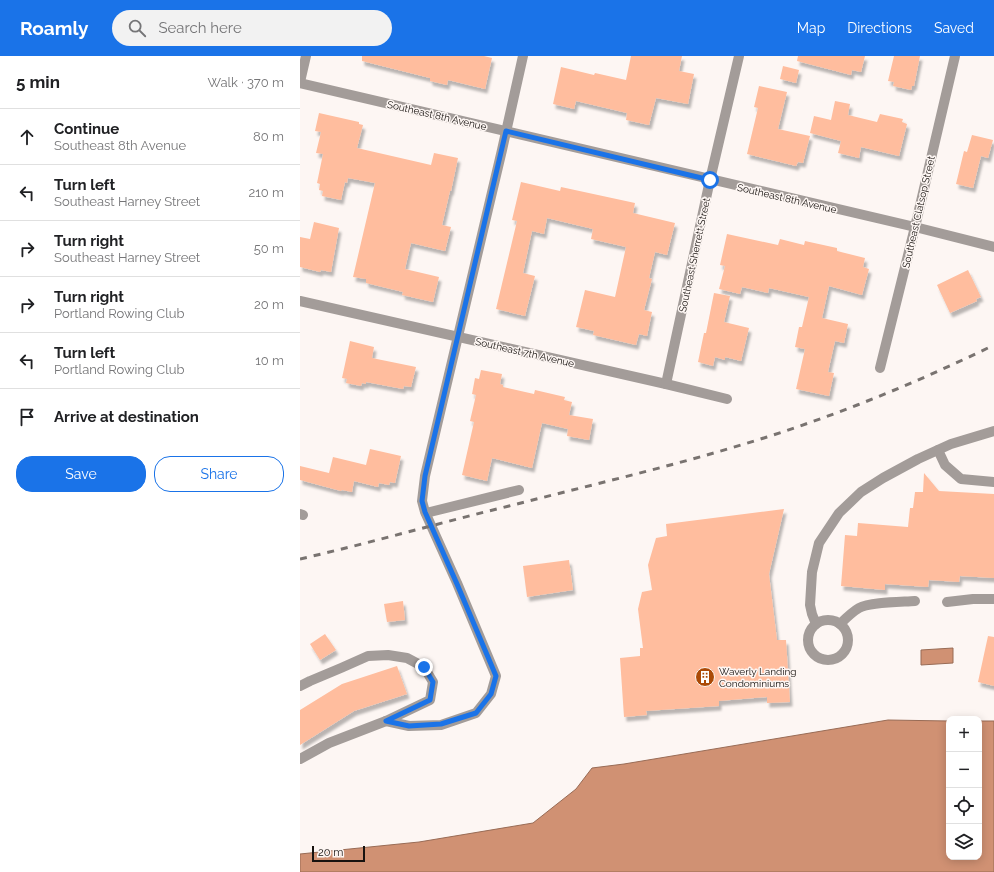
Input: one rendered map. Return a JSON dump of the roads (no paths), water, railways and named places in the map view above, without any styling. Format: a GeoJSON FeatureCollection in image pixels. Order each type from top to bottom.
{"type":"FeatureCollection","features":[{"type":"Feature","properties":{"kind":"street"},"geometry":{"type":"LineString","coordinates":[[300,83],[306,56]]}},
{"type":"Feature","properties":{"kind":"street"},"geometry":{"type":"LineString","coordinates":[[386,721],[409,726],[441,724],[476,713],[491,694],[496,676],[422,501],[425,476],[523,56]]}},
{"type":"Feature","properties":{"kind":"street","name":"Southeast Sherrett Street"},"geometry":{"type":"LineString","coordinates":[[666,384],[710,180],[739,56]]}},
{"type":"Feature","properties":{"kind":"street","name":"Southeast Clatsop Street"},"geometry":{"type":"LineString","coordinates":[[880,368],[955,56]]}},
{"type":"Feature","properties":{"kind":"street","name":"Southeast 8th Avenue"},"geometry":{"type":"LineString","coordinates":[[300,83],[915,227],[994,247]]}},
{"type":"Feature","properties":{"kind":"street","name":"Southeast 7th Avenue"},"geometry":{"type":"LineString","coordinates":[[300,301],[727,399]]}},
{"type":"Feature","properties":{"kind":"street"},"geometry":{"type":"LineString","coordinates":[[816,624],[810,605],[812,572],[819,543],[838,513],[861,492],[911,462],[951,444],[994,431]]}},
{"type":"Feature","properties":{"kind":"street"},"geometry":{"type":"LineString","coordinates":[[938,450],[945,465],[961,479],[994,482]]}},
{"type":"Feature","properties":{"kind":"street"},"geometry":{"type":"LineString","coordinates":[[426,513],[519,490]]}},
{"type":"Feature","properties":{"kind":"street"},"geometry":{"type":"LineString","coordinates":[[947,602],[973,599],[994,599]]}},
{"type":"Feature","properties":{"kind":"street"},"geometry":{"type":"LineString","coordinates":[[840,624],[849,615],[860,608],[870,605],[915,602]]}},
{"type":"Feature","properties":{"kind":"street"},"geometry":{"type":"LineString","coordinates":[[820,621],[836,621],[840,624],[847,632],[849,640],[847,648],[843,655],[836,659],[828,661],[820,660],[809,648],[807,640],[809,632],[813,626],[820,621]]}},
{"type":"Feature","properties":{"kind":"street"},"geometry":{"type":"LineString","coordinates":[[300,686],[368,656],[388,655],[407,658],[424,667],[433,682],[430,700],[386,721],[329,743],[300,759]]}},
{"type":"Feature","properties":{"kind":"railway"},"geometry":{"type":"LineString","coordinates":[[300,559],[638,473],[767,437],[882,395],[994,345]]}},
{"type":"Feature","properties":{"kind":"place","name":"Waverly Landing Condominiums"},"geometry":{"type":"Point","coordinates":[705,677]}}]}
